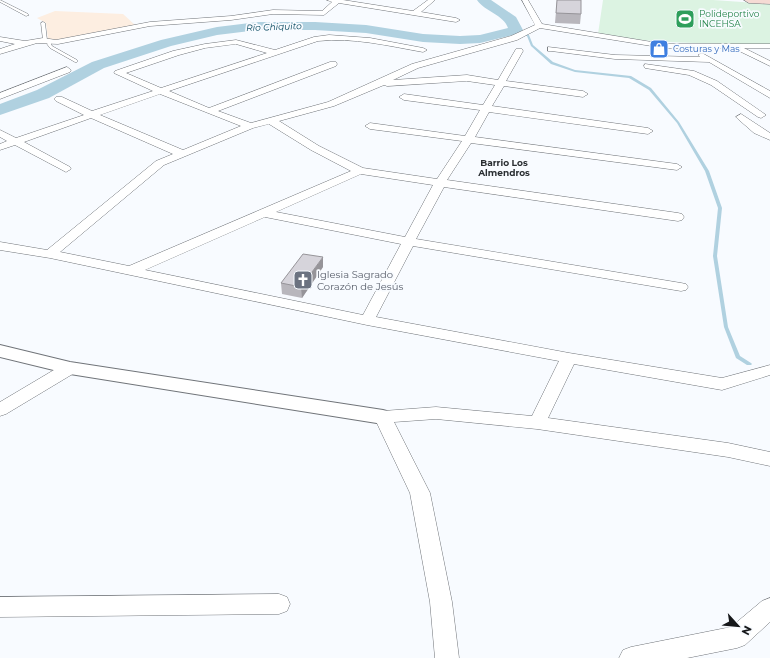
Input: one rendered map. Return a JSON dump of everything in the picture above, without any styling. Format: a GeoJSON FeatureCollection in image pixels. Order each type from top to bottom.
{"type":"FeatureCollection","features":[{"type":"Feature","properties":{"kind":"main road"},"geometry":{"type":"LineString","coordinates":[[749,0],[770,1]]}},
{"type":"Feature","properties":{"kind":"street"},"geometry":{"type":"LineString","coordinates":[[0,39],[24,43],[48,41],[58,42],[150,24],[231,18],[273,12],[324,12],[334,0],[456,20]]}},
{"type":"Feature","properties":{"kind":"street"},"geometry":{"type":"LineString","coordinates":[[367,6],[376,0]]}},
{"type":"Feature","properties":{"kind":"street"},"geometry":{"type":"LineString","coordinates":[[414,14],[432,0]]}},
{"type":"Feature","properties":{"kind":"street"},"geometry":{"type":"LineString","coordinates":[[525,0],[539,26]]}},
{"type":"Feature","properties":{"kind":"street"},"geometry":{"type":"LineString","coordinates":[[50,254],[160,163],[250,126],[331,104],[415,66],[514,38],[539,26],[664,46],[770,46]]}},
{"type":"Feature","properties":{"kind":"street"},"geometry":{"type":"LineString","coordinates":[[0,146],[160,91],[326,37],[386,43],[423,50]]}},
{"type":"Feature","properties":{"kind":"street"},"geometry":{"type":"LineString","coordinates":[[626,40],[647,66],[692,73],[714,83],[765,115]]}},
{"type":"Feature","properties":{"kind":"street"},"geometry":{"type":"LineString","coordinates":[[250,126],[208,111],[118,73],[176,53],[236,42],[275,53]]}},
{"type":"Feature","properties":{"kind":"street"},"geometry":{"type":"LineString","coordinates":[[0,52],[24,43]]}},
{"type":"Feature","properties":{"kind":"street"},"geometry":{"type":"LineString","coordinates":[[688,46],[770,95]]}},
{"type":"Feature","properties":{"kind":"street"},"geometry":{"type":"LineString","coordinates":[[733,46],[770,64]]}},
{"type":"Feature","properties":{"kind":"street"},"geometry":{"type":"LineString","coordinates":[[551,49],[615,57],[711,60]]}},
{"type":"Feature","properties":{"kind":"street"},"geometry":{"type":"LineString","coordinates":[[367,320],[440,183],[468,140],[519,51]]}},
{"type":"Feature","properties":{"kind":"street"},"geometry":{"type":"LineString","coordinates":[[208,111],[333,64]]}},
{"type":"Feature","properties":{"kind":"street"},"geometry":{"type":"LineString","coordinates":[[0,96],[67,70]]}},
{"type":"Feature","properties":{"kind":"street"},"geometry":{"type":"LineString","coordinates":[[380,83],[467,78],[583,94]]}},
{"type":"Feature","properties":{"kind":"street"},"geometry":{"type":"LineString","coordinates":[[404,97],[648,130]]}},
{"type":"Feature","properties":{"kind":"street"},"geometry":{"type":"LineString","coordinates":[[59,99],[92,115],[183,154]]}},
{"type":"Feature","properties":{"kind":"street"},"geometry":{"type":"LineString","coordinates":[[765,115],[741,117],[758,132],[770,137]]}},
{"type":"Feature","properties":{"kind":"street"},"geometry":{"type":"LineString","coordinates":[[270,120],[315,148],[360,171],[678,217]]}},
{"type":"Feature","properties":{"kind":"street"},"geometry":{"type":"LineString","coordinates":[[370,126],[677,167]]}},
{"type":"Feature","properties":{"kind":"street"},"geometry":{"type":"LineString","coordinates":[[0,133],[66,169]]}},
{"type":"Feature","properties":{"kind":"street"},"geometry":{"type":"LineString","coordinates":[[130,271],[360,171]]}},
{"type":"Feature","properties":{"kind":"street"},"geometry":{"type":"LineString","coordinates":[[264,213],[409,242],[681,287]]}},
{"type":"Feature","properties":{"kind":"street"},"geometry":{"type":"LineString","coordinates":[[0,246],[50,254],[367,320],[570,358],[722,384],[770,370]]}},
{"type":"Feature","properties":{"kind":"street"},"geometry":{"type":"LineString","coordinates":[[0,351],[70,368],[383,417],[436,413],[537,423],[728,450],[770,459]]}},
{"type":"Feature","properties":{"kind":"street"},"geometry":{"type":"LineString","coordinates":[[537,423],[570,358]]}},
{"type":"Feature","properties":{"kind":"street"},"geometry":{"type":"LineString","coordinates":[[0,410],[70,368]]}},
{"type":"Feature","properties":{"kind":"street"},"geometry":{"type":"LineString","coordinates":[[383,417],[420,493],[441,602],[447,658]]}},
{"type":"Feature","properties":{"kind":"street"},"geometry":{"type":"LineString","coordinates":[[0,607],[279,604]]}},
{"type":"Feature","properties":{"kind":"street"},"geometry":{"type":"LineString","coordinates":[[631,658],[737,638],[770,608]]}},
{"type":"Feature","properties":{"kind":"lane"},"geometry":{"type":"LineString","coordinates":[[0,1],[27,15]]}},
{"type":"Feature","properties":{"kind":"lane"},"geometry":{"type":"LineString","coordinates":[[43,23],[51,47],[76,61]]}},
{"type":"Feature","properties":{"kind":"shaded area"},"geometry":{"type":"Polygon","coordinates":[[[55,11],[123,14],[135,25],[56,41],[48,39],[46,23],[37,18],[55,11]]]}},
{"type":"Feature","properties":{"kind":"green space","name":"Polideportivo INCEHSA"},"geometry":{"type":"Polygon","coordinates":[[[603,0],[713,0],[770,4],[770,44],[662,42],[598,34],[603,0]]]}},
{"type":"Feature","properties":{"kind":"building"},"geometry":{"type":"Polygon","coordinates":[[[557,0],[581,0],[581,14],[556,13],[557,0]]]}},
{"type":"Feature","properties":{"kind":"building"},"geometry":{"type":"Polygon","coordinates":[[[303,254],[323,257],[301,287],[281,283],[303,254]]]}},
{"type":"Feature","properties":{"kind":"waterway","name":"Río Chiquito"},"geometry":{"type":"LineString","coordinates":[[0,110],[43,94],[98,65],[166,43],[217,31],[257,26],[315,26],[366,29],[423,38],[460,40],[480,39],[516,30],[511,20],[492,8],[483,0]]}},
{"type":"Feature","properties":{"kind":"waterway"},"geometry":{"type":"LineString","coordinates":[[516,30],[528,36],[532,45],[552,63],[575,71],[630,77],[650,89],[678,123],[707,171],[720,208],[715,256],[726,327],[738,357],[749,364]]}},
{"type":"Feature","properties":{"kind":"place","name":"Polideportivo INCEHSA"},"geometry":{"type":"Point","coordinates":[685,19]}},
{"type":"Feature","properties":{"kind":"place","name":"Costuras y Mas"},"geometry":{"type":"Point","coordinates":[659,49]}},
{"type":"Feature","properties":{"kind":"place","name":"Iglesia Sagrado Corazón de Jesús"},"geometry":{"type":"Point","coordinates":[303,280]}},
{"type":"Feature","properties":{"kind":"district","name":"Barrio Los Almendros"},"geometry":{"type":"Point","coordinates":[504,168]}}]}
